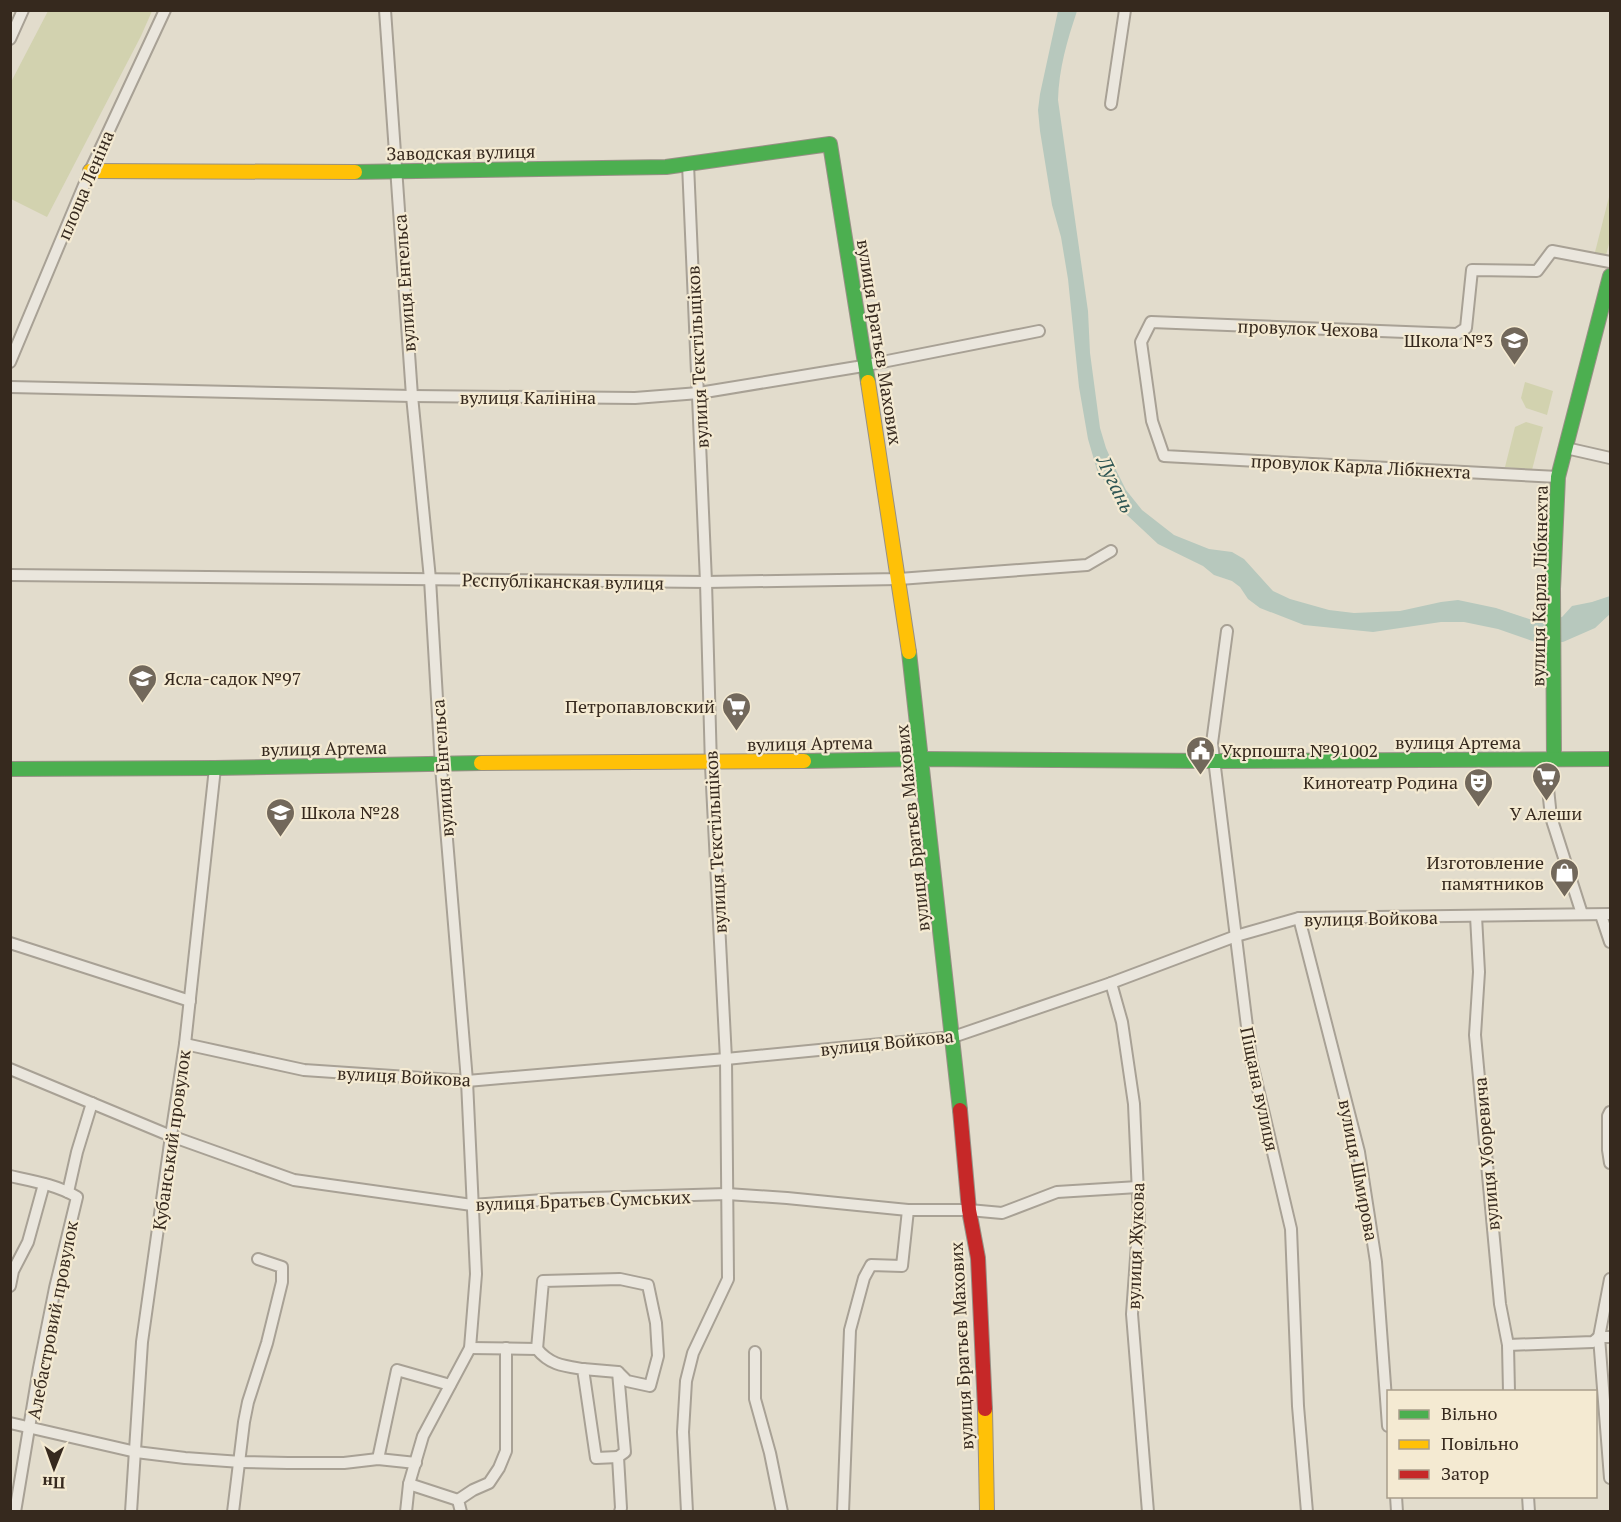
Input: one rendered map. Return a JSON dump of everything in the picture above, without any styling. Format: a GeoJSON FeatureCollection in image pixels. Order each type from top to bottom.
{"type":"FeatureCollection","features":[{"type":"Feature","properties":{"kind":"street"},"geometry":{"type":"LineString","coordinates":[[10,39],[23,10]]}},
{"type":"Feature","properties":{"kind":"street","name":"площа Леніна"},"geometry":{"type":"LineString","coordinates":[[10,362],[90,171],[165,10]]}},
{"type":"Feature","properties":{"kind":"street","name":"вулиця Енгельса"},"geometry":{"type":"LineString","coordinates":[[386,10],[395,172],[412,396],[430,579],[441,763],[467,1082],[476,1274],[470,1348],[423,1436],[409,1484],[406,1512]]}},
{"type":"Feature","properties":{"kind":"street"},"geometry":{"type":"LineString","coordinates":[[1111,104],[1125,10]]}},
{"type":"Feature","properties":{"kind":"street","name":"Заводская вулиця"},"geometry":{"type":"LineString","coordinates":[[90,171],[395,172],[666,167],[830,144]]}},
{"type":"Feature","properties":{"kind":"street","name":"вулиця Братьєв Махових"},"geometry":{"type":"LineString","coordinates":[[830,144],[899,579],[922,759],[953,1037],[969,1210],[978,1258],[983,1338],[987,1512]]}},
{"type":"Feature","properties":{"kind":"street","name":"вулиця Тєкстільщіков"},"geometry":{"type":"LineString","coordinates":[[687,1512],[683,1432],[686,1381],[693,1353],[728,1279],[726,1059],[711,763],[699,393],[688,164]]}},
{"type":"Feature","properties":{"kind":"street","name":"провулок Чехова"},"geometry":{"type":"LineString","coordinates":[[1164,456],[1152,421],[1141,342],[1151,322],[1457,334],[1466,328],[1472,270],[1537,271],[1552,251],[1611,262]]}},
{"type":"Feature","properties":{"kind":"street","name":"вулиця Карла Лібкнехта"},"geometry":{"type":"LineString","coordinates":[[1549,760],[1555,699],[1555,546],[1558,477],[1611,276]]}},
{"type":"Feature","properties":{"kind":"street","name":"вулиця Калініна"},"geometry":{"type":"LineString","coordinates":[[10,387],[412,396],[635,398],[699,393],[865,366],[1039,331]]}},
{"type":"Feature","properties":{"kind":"street"},"geometry":{"type":"LineString","coordinates":[[1566,448],[1611,458]]}},
{"type":"Feature","properties":{"kind":"street","name":"провулок Карла Лібкнехта"},"geometry":{"type":"LineString","coordinates":[[1164,456],[1558,477]]}},
{"type":"Feature","properties":{"kind":"street","name":"Рєспубліканская вулиця"},"geometry":{"type":"LineString","coordinates":[[10,575],[706,582],[899,579],[1087,565],[1111,551]]}},
{"type":"Feature","properties":{"kind":"street","name":"Піщана вулиця"},"geometry":{"type":"LineString","coordinates":[[1227,631],[1212,743],[1251,1059],[1291,1229],[1298,1406],[1307,1512]]}},
{"type":"Feature","properties":{"kind":"street","name":"вулиця Артема"},"geometry":{"type":"LineString","coordinates":[[10,769],[922,759],[1215,761],[1611,759]]}},
{"type":"Feature","properties":{"kind":"street"},"geometry":{"type":"LineString","coordinates":[[1549,760],[1551,817],[1582,914]]}},
{"type":"Feature","properties":{"kind":"street","name":"Кубанський провулок"},"geometry":{"type":"LineString","coordinates":[[131,1512],[142,1342],[185,1044],[215,768]]}},
{"type":"Feature","properties":{"kind":"street"},"geometry":{"type":"LineString","coordinates":[[1606,914],[1611,942]]}},
{"type":"Feature","properties":{"kind":"street","name":"вулиця Войкова"},"geometry":{"type":"LineString","coordinates":[[185,1044],[304,1070],[467,1082],[726,1059],[953,1037],[1111,983],[1236,936],[1299,918],[1606,914]]}},
{"type":"Feature","properties":{"kind":"street","name":"вулиця Уборевича"},"geometry":{"type":"LineString","coordinates":[[1476,916],[1479,972],[1475,1035],[1500,1304],[1508,1345],[1509,1390]]}},
{"type":"Feature","properties":{"kind":"street","name":"вулиця Шмирова"},"geometry":{"type":"LineString","coordinates":[[1299,918],[1359,1152],[1376,1262],[1387,1401]]}},
{"type":"Feature","properties":{"kind":"street"},"geometry":{"type":"LineString","coordinates":[[10,943],[190,1001]]}},
{"type":"Feature","properties":{"kind":"street","name":"вулиця Жукова"},"geometry":{"type":"LineString","coordinates":[[1111,983],[1122,1022],[1134,1104],[1139,1216],[1132,1314],[1148,1512]]}},
{"type":"Feature","properties":{"kind":"street","name":"вулиця Братьєв Сумських"},"geometry":{"type":"LineString","coordinates":[[10,1069],[171,1136],[294,1180],[472,1205],[558,1199],[727,1194],[908,1210],[969,1210],[1002,1213],[1057,1192],[1138,1187]]}},
{"type":"Feature","properties":{"kind":"street"},"geometry":{"type":"LineString","coordinates":[[10,1176],[68,1192],[92,1103]]}},
{"type":"Feature","properties":{"kind":"street"},"geometry":{"type":"LineString","coordinates":[[1611,1112],[1608,1116],[1608,1150],[1611,1163]]}},
{"type":"Feature","properties":{"kind":"street"},"geometry":{"type":"LineString","coordinates":[[10,1286],[13,1271],[28,1242],[44,1184]]}},
{"type":"Feature","properties":{"kind":"street","name":"Алебастровий провулок"},"geometry":{"type":"LineString","coordinates":[[15,1512],[41,1356],[76,1197],[68,1192]]}},
{"type":"Feature","properties":{"kind":"street"},"geometry":{"type":"LineString","coordinates":[[843,1512],[850,1330],[864,1278],[871,1265],[902,1266],[908,1210]]}},
{"type":"Feature","properties":{"kind":"street"},"geometry":{"type":"LineString","coordinates":[[233,1512],[248,1402],[267,1343],[282,1282],[282,1267],[258,1259]]}},
{"type":"Feature","properties":{"kind":"street"},"geometry":{"type":"LineString","coordinates":[[1611,1278],[1605,1337],[1611,1478]]}},
{"type":"Feature","properties":{"kind":"street"},"geometry":{"type":"LineString","coordinates":[[620,1279],[648,1285],[656,1323],[658,1356],[650,1386],[627,1381],[618,1372],[583,1370],[556,1365],[537,1349],[543,1281],[620,1279]]}},
{"type":"Feature","properties":{"kind":"street"},"geometry":{"type":"LineString","coordinates":[[1508,1345],[1593,1342],[1605,1337]]}},
{"type":"Feature","properties":{"kind":"street"},"geometry":{"type":"LineString","coordinates":[[470,1348],[537,1349]]}},
{"type":"Feature","properties":{"kind":"street"},"geometry":{"type":"LineString","coordinates":[[458,1500],[489,1483],[506,1451],[506,1348]]}},
{"type":"Feature","properties":{"kind":"street"},"geometry":{"type":"LineString","coordinates":[[755,1352],[755,1399],[770,1453],[782,1512]]}},
{"type":"Feature","properties":{"kind":"street"},"geometry":{"type":"LineString","coordinates":[[378,1458],[397,1370],[450,1385]]}},
{"type":"Feature","properties":{"kind":"street"},"geometry":{"type":"LineString","coordinates":[[583,1370],[596,1458],[618,1457],[625,1452],[618,1372]]}},
{"type":"Feature","properties":{"kind":"street"},"geometry":{"type":"LineString","coordinates":[[10,1423],[136,1452],[241,1462],[344,1463],[378,1458],[416,1464]]}},
{"type":"Feature","properties":{"kind":"street"},"geometry":{"type":"LineString","coordinates":[[618,1457],[620,1512]]}},
{"type":"Feature","properties":{"kind":"street"},"geometry":{"type":"LineString","coordinates":[[409,1484],[458,1500]]}},
{"type":"Feature","properties":{"kind":"street"},"geometry":{"type":"LineString","coordinates":[[458,1500],[461,1512]]}},
{"type":"Feature","properties":{"kind":"green space"},"geometry":{"type":"Polygon","coordinates":[[[48,11],[152,11],[47,217],[11,199],[11,82],[48,11]]]}},
{"type":"Feature","properties":{"kind":"green space"},"geometry":{"type":"Polygon","coordinates":[[[1610,193],[1610,240],[1605,259],[1594,256],[1610,193]]]}},
{"type":"Feature","properties":{"kind":"green space"},"geometry":{"type":"Polygon","coordinates":[[[1525,382],[1553,391],[1547,415],[1526,408],[1521,398],[1525,382]]]}},
{"type":"Feature","properties":{"kind":"green space"},"geometry":{"type":"Polygon","coordinates":[[[1526,422],[1543,427],[1532,470],[1505,467],[1515,427],[1526,422]]]}},
{"type":"Feature","properties":{"kind":"water","name":"Лугань"},"geometry":{"type":"Polygon","coordinates":[[[1058,11],[1077,11],[1064,55],[1058,100],[1088,311],[1090,353],[1100,428],[1106,448],[1126,490],[1142,510],[1174,535],[1209,549],[1232,552],[1244,559],[1273,591],[1290,599],[1329,610],[1354,613],[1400,611],[1458,600],[1496,608],[1538,622],[1562,617],[1572,606],[1610,596],[1610,614],[1595,628],[1563,642],[1538,643],[1498,629],[1464,622],[1441,622],[1373,632],[1304,625],[1260,608],[1248,599],[1240,587],[1232,581],[1214,575],[1203,566],[1158,544],[1127,515],[1097,470],[1088,439],[1079,387],[1068,279],[1061,237],[1052,205],[1040,131],[1038,110],[1040,94],[1058,11]]]}},
{"type":"Feature","properties":{"kind":"traffic: fast"},"geometry":{"type":"LineString","coordinates":[[355,172],[666,167],[830,144],[868,382]]}},
{"type":"Feature","properties":{"kind":"traffic: fast"},"geometry":{"type":"LineString","coordinates":[[1554,760],[1553,589],[1558,477],[1610,276]]}},
{"type":"Feature","properties":{"kind":"traffic: fast"},"geometry":{"type":"LineString","coordinates":[[909,652],[960,1110]]}},
{"type":"Feature","properties":{"kind":"traffic: fast"},"geometry":{"type":"LineString","coordinates":[[804,761],[1610,759]]}},
{"type":"Feature","properties":{"kind":"traffic: fast"},"geometry":{"type":"LineString","coordinates":[[10,769],[481,763]]}},
{"type":"Feature","properties":{"kind":"traffic: slow"},"geometry":{"type":"LineString","coordinates":[[90,171],[355,172]]}},
{"type":"Feature","properties":{"kind":"traffic: slow"},"geometry":{"type":"LineString","coordinates":[[868,382],[909,652]]}},
{"type":"Feature","properties":{"kind":"traffic: slow"},"geometry":{"type":"LineString","coordinates":[[481,763],[804,761]]}},
{"type":"Feature","properties":{"kind":"traffic: slow"},"geometry":{"type":"LineString","coordinates":[[985,1409],[987,1512]]}},
{"type":"Feature","properties":{"kind":"traffic: jam"},"geometry":{"type":"LineString","coordinates":[[960,1110],[969,1210],[978,1258],[985,1409]]}},
{"type":"Feature","properties":{"kind":"place","name":"Школа №3"},"geometry":{"type":"Point","coordinates":[1514,366]}},
{"type":"Feature","properties":{"kind":"place","name":"Ясла-садок №97"},"geometry":{"type":"Point","coordinates":[143,704]}},
{"type":"Feature","properties":{"kind":"place","name":"Петропавловский"},"geometry":{"type":"Point","coordinates":[736,732]}},
{"type":"Feature","properties":{"kind":"place","name":"Укрпошта №91002"},"geometry":{"type":"Point","coordinates":[1200,776]}},
{"type":"Feature","properties":{"kind":"place","name":"У Алеши"},"geometry":{"type":"Point","coordinates":[1546,802]}},
{"type":"Feature","properties":{"kind":"place","name":"Кинотеатр Родина"},"geometry":{"type":"Point","coordinates":[1479,808]}},
{"type":"Feature","properties":{"kind":"place","name":"Школа №28"},"geometry":{"type":"Point","coordinates":[280,838]}},
{"type":"Feature","properties":{"kind":"place","name":"Изготовление памятников"},"geometry":{"type":"Point","coordinates":[1565,898]}}]}
